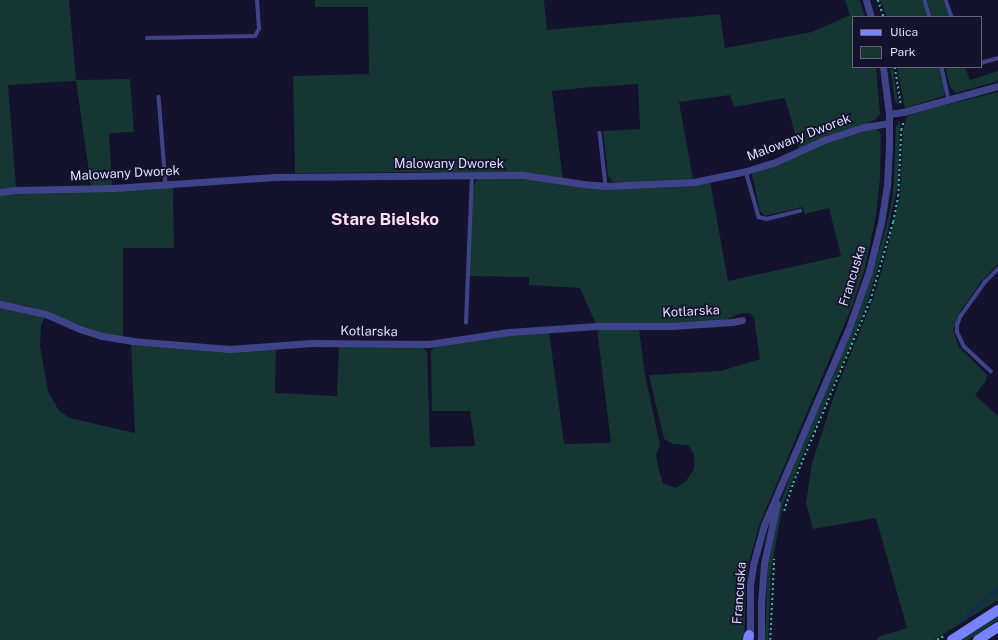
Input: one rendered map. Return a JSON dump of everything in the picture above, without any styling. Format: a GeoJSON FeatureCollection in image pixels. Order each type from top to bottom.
{"type":"FeatureCollection","features":[{"type":"Feature","properties":{"kind":"main road"},"geometry":{"type":"LineString","coordinates":[[952,640],[998,610]]}},
{"type":"Feature","properties":{"kind":"main road"},"geometry":{"type":"LineString","coordinates":[[978,640],[998,627]]}},
{"type":"Feature","properties":{"kind":"street"},"geometry":{"type":"LineString","coordinates":[[866,0],[872,16]]}},
{"type":"Feature","properties":{"kind":"street","name":"Francuska"},"geometry":{"type":"LineString","coordinates":[[749,638],[750,585],[753,565],[764,524],[850,324],[869,271],[881,223],[887,185],[889,123],[883,68]]}},
{"type":"Feature","properties":{"kind":"street"},"geometry":{"type":"LineString","coordinates":[[888,114],[903,112],[998,86]]}},
{"type":"Feature","properties":{"kind":"street","name":"Malowany Dworek"},"geometry":{"type":"LineString","coordinates":[[0,192],[15,190],[106,188],[275,177],[523,175],[562,182],[606,186],[694,182],[746,171],[773,163],[824,140],[864,127],[889,123]]}},
{"type":"Feature","properties":{"kind":"street","name":"Kotlarska"},"geometry":{"type":"LineString","coordinates":[[0,304],[46,314],[80,329],[102,336],[132,341],[230,349],[311,343],[429,344],[509,332],[597,326],[672,326],[742,320]]}},
{"type":"Feature","properties":{"kind":"street","name":"Francuska"},"geometry":{"type":"LineString","coordinates":[[761,640],[761,604],[764,564],[772,521],[783,480]]}},
{"type":"Feature","properties":{"kind":"lane"},"geometry":{"type":"LineString","coordinates":[[147,38],[255,36],[259,29],[257,0]]}},
{"type":"Feature","properties":{"kind":"lane"},"geometry":{"type":"LineString","coordinates":[[925,0],[930,16]]}},
{"type":"Feature","properties":{"kind":"lane"},"geometry":{"type":"LineString","coordinates":[[946,0],[952,16]]}},
{"type":"Feature","properties":{"kind":"lane"},"geometry":{"type":"LineString","coordinates":[[982,62],[998,58]]}},
{"type":"Feature","properties":{"kind":"lane"},"geometry":{"type":"LineString","coordinates":[[942,68],[949,99]]}},
{"type":"Feature","properties":{"kind":"lane"},"geometry":{"type":"LineString","coordinates":[[159,97],[166,184]]}},
{"type":"Feature","properties":{"kind":"lane"},"geometry":{"type":"LineString","coordinates":[[600,133],[606,186]]}},
{"type":"Feature","properties":{"kind":"lane"},"geometry":{"type":"LineString","coordinates":[[746,171],[759,217],[767,220],[800,211]]}},
{"type":"Feature","properties":{"kind":"lane"},"geometry":{"type":"LineString","coordinates":[[466,322],[472,175]]}},
{"type":"Feature","properties":{"kind":"lane"},"geometry":{"type":"LineString","coordinates":[[990,372],[964,347],[957,332],[957,325],[960,316],[967,306],[985,282],[998,269]]}},
{"type":"Feature","properties":{"kind":"path"},"geometry":{"type":"LineString","coordinates":[[878,0],[884,16]]}},
{"type":"Feature","properties":{"kind":"green space"},"geometry":{"type":"Polygon","coordinates":[[[0,0],[69,0],[76,80],[130,79],[134,132],[109,133],[112,185],[91,186],[76,81],[8,85],[16,187],[0,189],[0,0]]]}},
{"type":"Feature","properties":{"kind":"green space"},"geometry":{"type":"Polygon","coordinates":[[[315,0],[544,0],[547,30],[720,14],[725,48],[812,32],[850,15],[845,0],[860,0],[865,16],[852,16],[852,68],[876,68],[880,114],[875,120],[799,148],[785,98],[734,107],[730,95],[679,102],[693,179],[649,182],[613,182],[608,176],[603,131],[640,129],[638,84],[552,91],[563,180],[425,172],[295,173],[293,76],[369,74],[368,7],[315,7],[315,0]]]}},
{"type":"Feature","properties":{"kind":"green space"},"geometry":{"type":"Polygon","coordinates":[[[880,0],[923,0],[927,16],[887,16],[880,0]]]}},
{"type":"Feature","properties":{"kind":"green space"},"geometry":{"type":"Polygon","coordinates":[[[927,0],[943,0],[949,16],[932,16],[927,0]]]}},
{"type":"Feature","properties":{"kind":"green space"},"geometry":{"type":"Polygon","coordinates":[[[890,68],[893,68],[898,105],[895,102],[890,68]]]}},
{"type":"Feature","properties":{"kind":"green space"},"geometry":{"type":"Polygon","coordinates":[[[897,68],[940,68],[945,86],[944,96],[905,108],[897,68]]]}},
{"type":"Feature","properties":{"kind":"green space"},"geometry":{"type":"Polygon","coordinates":[[[945,68],[965,68],[970,80],[998,71],[998,81],[956,93],[950,87],[945,68]]]}},
{"type":"Feature","properties":{"kind":"green space"},"geometry":{"type":"Polygon","coordinates":[[[998,92],[998,264],[981,282],[959,313],[953,330],[959,347],[987,375],[986,381],[975,395],[998,416],[998,600],[934,640],[877,640],[878,637],[907,628],[876,518],[813,529],[806,503],[812,463],[838,384],[872,302],[884,262],[900,196],[903,130],[907,116],[998,92]]]}},
{"type":"Feature","properties":{"kind":"green space"},"geometry":{"type":"Polygon","coordinates":[[[900,120],[898,183],[885,244],[868,300],[783,504],[771,570],[768,640],[765,640],[768,565],[780,504],[795,463],[855,324],[871,278],[888,219],[892,199],[896,127],[900,120]]]}},
{"type":"Feature","properties":{"kind":"green space"},"geometry":{"type":"Polygon","coordinates":[[[874,128],[879,131],[881,135],[880,178],[876,215],[865,268],[851,309],[760,523],[749,562],[746,583],[744,640],[0,640],[0,307],[45,316],[41,326],[40,346],[48,391],[59,411],[70,418],[135,433],[131,343],[276,347],[275,393],[337,396],[339,346],[422,347],[427,352],[430,447],[475,446],[470,411],[432,411],[431,351],[435,346],[509,334],[549,331],[564,444],[611,443],[597,328],[639,329],[645,375],[660,445],[656,455],[659,471],[663,483],[676,488],[686,481],[694,469],[694,454],[688,445],[673,444],[664,439],[649,375],[721,371],[760,359],[754,317],[749,313],[741,313],[723,321],[703,323],[596,324],[580,288],[529,285],[529,277],[469,276],[472,189],[476,181],[480,178],[520,178],[580,187],[710,181],[728,281],[841,256],[829,208],[805,214],[802,207],[765,216],[760,211],[752,175],[754,172],[824,142],[874,128]]]}},
{"type":"Feature","properties":{"kind":"green space"},"geometry":{"type":"Polygon","coordinates":[[[173,186],[174,248],[123,248],[123,338],[102,334],[28,306],[0,302],[0,195],[15,192],[173,186]]]}},
{"type":"Feature","properties":{"kind":"green space"},"geometry":{"type":"Polygon","coordinates":[[[998,616],[998,620],[968,640],[962,640],[998,616]]]}},
{"type":"Feature","properties":{"kind":"waterway"},"geometry":{"type":"LineString","coordinates":[[961,620],[998,588]]}},
{"type":"Feature","properties":{"kind":"district","name":"Stare Bielsko"},"geometry":{"type":"Point","coordinates":[385,220]}}]}
